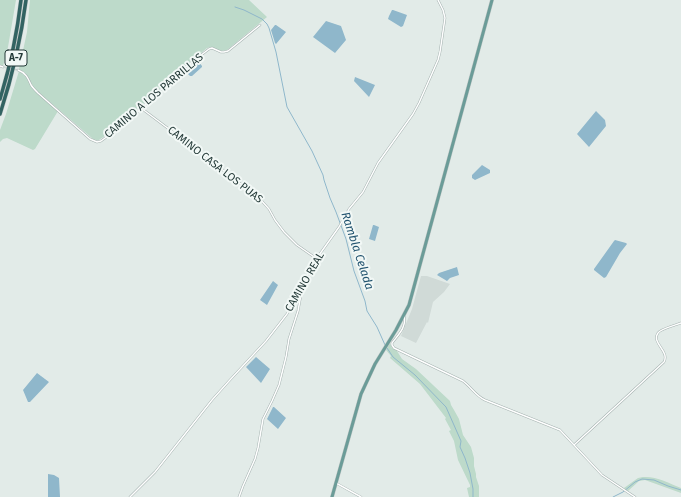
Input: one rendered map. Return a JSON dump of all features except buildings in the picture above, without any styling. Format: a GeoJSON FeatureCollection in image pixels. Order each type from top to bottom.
{"type":"FeatureCollection","features":[{"type":"Feature","properties":{"kind":"highway","name":"A-7"},"geometry":{"type":"LineString","coordinates":[[0,99],[12,54],[21,0]]}},
{"type":"Feature","properties":{"kind":"highway","name":"A-7"},"geometry":{"type":"LineString","coordinates":[[0,114],[16,56],[26,0]]}},
{"type":"Feature","properties":{"kind":"main road"},"geometry":{"type":"LineString","coordinates":[[332,497],[361,394],[375,364],[409,305],[492,0]]}},
{"type":"Feature","properties":{"kind":"street","name":"CAMINO REAL"},"geometry":{"type":"LineString","coordinates":[[130,497],[155,472],[225,385],[287,314],[302,288],[312,265],[349,209],[363,192],[378,163],[420,103],[439,57],[445,18],[438,0]]}},
{"type":"Feature","properties":{"kind":"street","name":"CAMINO A LOS PARRILLAS"},"geometry":{"type":"LineString","coordinates":[[18,70],[28,77],[38,93],[90,139],[95,142],[101,141],[127,122],[183,69],[209,49],[212,48],[221,52],[226,52],[260,25]]}},
{"type":"Feature","properties":{"kind":"street","name":"CAMINO CASA LOS PUAS"},"geometry":{"type":"LineString","coordinates":[[141,108],[260,199],[269,209],[284,232],[297,245],[317,259]]}},
{"type":"Feature","properties":{"kind":"street"},"geometry":{"type":"LineString","coordinates":[[239,497],[255,460],[263,419],[279,385],[289,339],[302,295],[302,288]]}},
{"type":"Feature","properties":{"kind":"street"},"geometry":{"type":"LineString","coordinates":[[404,314],[404,324],[399,335],[392,343],[394,348],[462,381],[468,385],[480,398],[560,430],[606,479],[635,497]]}},
{"type":"Feature","properties":{"kind":"street"},"geometry":{"type":"LineString","coordinates":[[574,445],[664,362],[666,358],[656,338],[657,335],[660,330],[681,323]]}},
{"type":"Feature","properties":{"kind":"street"},"geometry":{"type":"LineString","coordinates":[[336,483],[361,497]]}},
{"type":"Feature","properties":{"kind":"street"},"geometry":{"type":"LineString","coordinates":[[133,494],[137,497]]}},
{"type":"Feature","properties":{"kind":"shaded area"},"geometry":{"type":"Polygon","coordinates":[[[421,276],[427,276],[450,284],[433,302],[428,323],[427,322],[416,343],[401,336],[412,309],[421,276]]]}},
{"type":"Feature","properties":{"kind":"green space"},"geometry":{"type":"Polygon","coordinates":[[[0,0],[16,0],[8,47],[3,66],[0,65],[0,0]]]}},
{"type":"Feature","properties":{"kind":"green space"},"geometry":{"type":"Polygon","coordinates":[[[30,0],[249,0],[267,17],[227,50],[221,51],[211,47],[207,48],[170,79],[122,124],[99,140],[96,140],[35,89],[26,74],[19,69],[27,32],[30,0]]]}},
{"type":"Feature","properties":{"kind":"green space"},"geometry":{"type":"Polygon","coordinates":[[[19,71],[25,75],[31,86],[58,111],[33,150],[7,138],[0,142],[0,130],[19,71]]]}},
{"type":"Feature","properties":{"kind":"green space"},"geometry":{"type":"Polygon","coordinates":[[[390,343],[392,348],[397,350],[402,359],[416,369],[450,401],[459,419],[463,435],[471,447],[479,486],[479,497],[469,497],[467,488],[470,487],[470,485],[458,460],[454,441],[449,431],[451,430],[445,419],[446,418],[420,384],[390,358],[391,356],[386,350],[390,343]]]}},
{"type":"Feature","properties":{"kind":"green space"},"geometry":{"type":"Polygon","coordinates":[[[643,477],[658,479],[672,484],[681,488],[681,493],[645,480],[639,481],[628,491],[624,488],[638,478],[643,477]]]}},
{"type":"Feature","properties":{"kind":"water"},"geometry":{"type":"Polygon","coordinates":[[[392,10],[407,15],[403,26],[401,27],[388,19],[392,10]]]}},
{"type":"Feature","properties":{"kind":"water"},"geometry":{"type":"Polygon","coordinates":[[[326,21],[341,26],[346,40],[335,53],[313,37],[326,21]]]}},
{"type":"Feature","properties":{"kind":"water"},"geometry":{"type":"Polygon","coordinates":[[[275,25],[286,32],[276,44],[271,30],[275,25]]]}},
{"type":"Feature","properties":{"kind":"water"},"geometry":{"type":"Polygon","coordinates":[[[198,61],[202,67],[190,76],[186,70],[198,61]]]}},
{"type":"Feature","properties":{"kind":"water"},"geometry":{"type":"Polygon","coordinates":[[[355,77],[375,85],[369,97],[354,81],[355,77]]]}},
{"type":"Feature","properties":{"kind":"water"},"geometry":{"type":"Polygon","coordinates":[[[596,111],[605,120],[606,126],[589,147],[577,134],[596,111]]]}},
{"type":"Feature","properties":{"kind":"water"},"geometry":{"type":"Polygon","coordinates":[[[482,165],[490,170],[490,173],[475,180],[472,178],[472,175],[482,165]]]}},
{"type":"Feature","properties":{"kind":"water"},"geometry":{"type":"Polygon","coordinates":[[[373,225],[379,227],[375,241],[369,239],[373,225]]]}},
{"type":"Feature","properties":{"kind":"water"},"geometry":{"type":"Polygon","coordinates":[[[615,240],[627,244],[604,278],[594,269],[615,240]]]}},
{"type":"Feature","properties":{"kind":"water"},"geometry":{"type":"Polygon","coordinates":[[[457,267],[459,275],[450,278],[447,281],[437,275],[439,273],[457,267]]]}},
{"type":"Feature","properties":{"kind":"water"},"geometry":{"type":"Polygon","coordinates":[[[273,281],[278,285],[267,305],[260,300],[273,281]]]}},
{"type":"Feature","properties":{"kind":"water"},"geometry":{"type":"Polygon","coordinates":[[[256,357],[270,369],[261,383],[246,367],[256,357]]]}},
{"type":"Feature","properties":{"kind":"water"},"geometry":{"type":"Polygon","coordinates":[[[37,373],[49,382],[30,402],[28,402],[23,390],[37,373]]]}},
{"type":"Feature","properties":{"kind":"water"},"geometry":{"type":"Polygon","coordinates":[[[273,407],[286,418],[278,429],[267,419],[273,407]]]}},
{"type":"Feature","properties":{"kind":"water"},"geometry":{"type":"Polygon","coordinates":[[[48,474],[59,478],[60,497],[48,497],[48,474]]]}},
{"type":"Feature","properties":{"kind":"waterway","name":"Rambla Celada"},"geometry":{"type":"LineString","coordinates":[[235,7],[262,19],[269,28],[276,52],[287,107],[312,151],[323,175],[346,239],[354,271],[367,311],[377,327],[385,345]]}},
{"type":"Feature","properties":{"kind":"waterway","name":"Rambla Celada"},"geometry":{"type":"LineString","coordinates":[[387,348],[393,357],[415,375],[446,407],[461,441],[460,447],[470,473],[473,497]]}},
{"type":"Feature","properties":{"kind":"waterway","name":"Rambla Celada"},"geometry":{"type":"LineString","coordinates":[[613,497],[642,479],[654,480],[681,490]]}},
{"type":"Feature","properties":{"kind":"tunnel"},"geometry":{"type":"LineString","coordinates":[[3,67],[18,70]]}}]}
